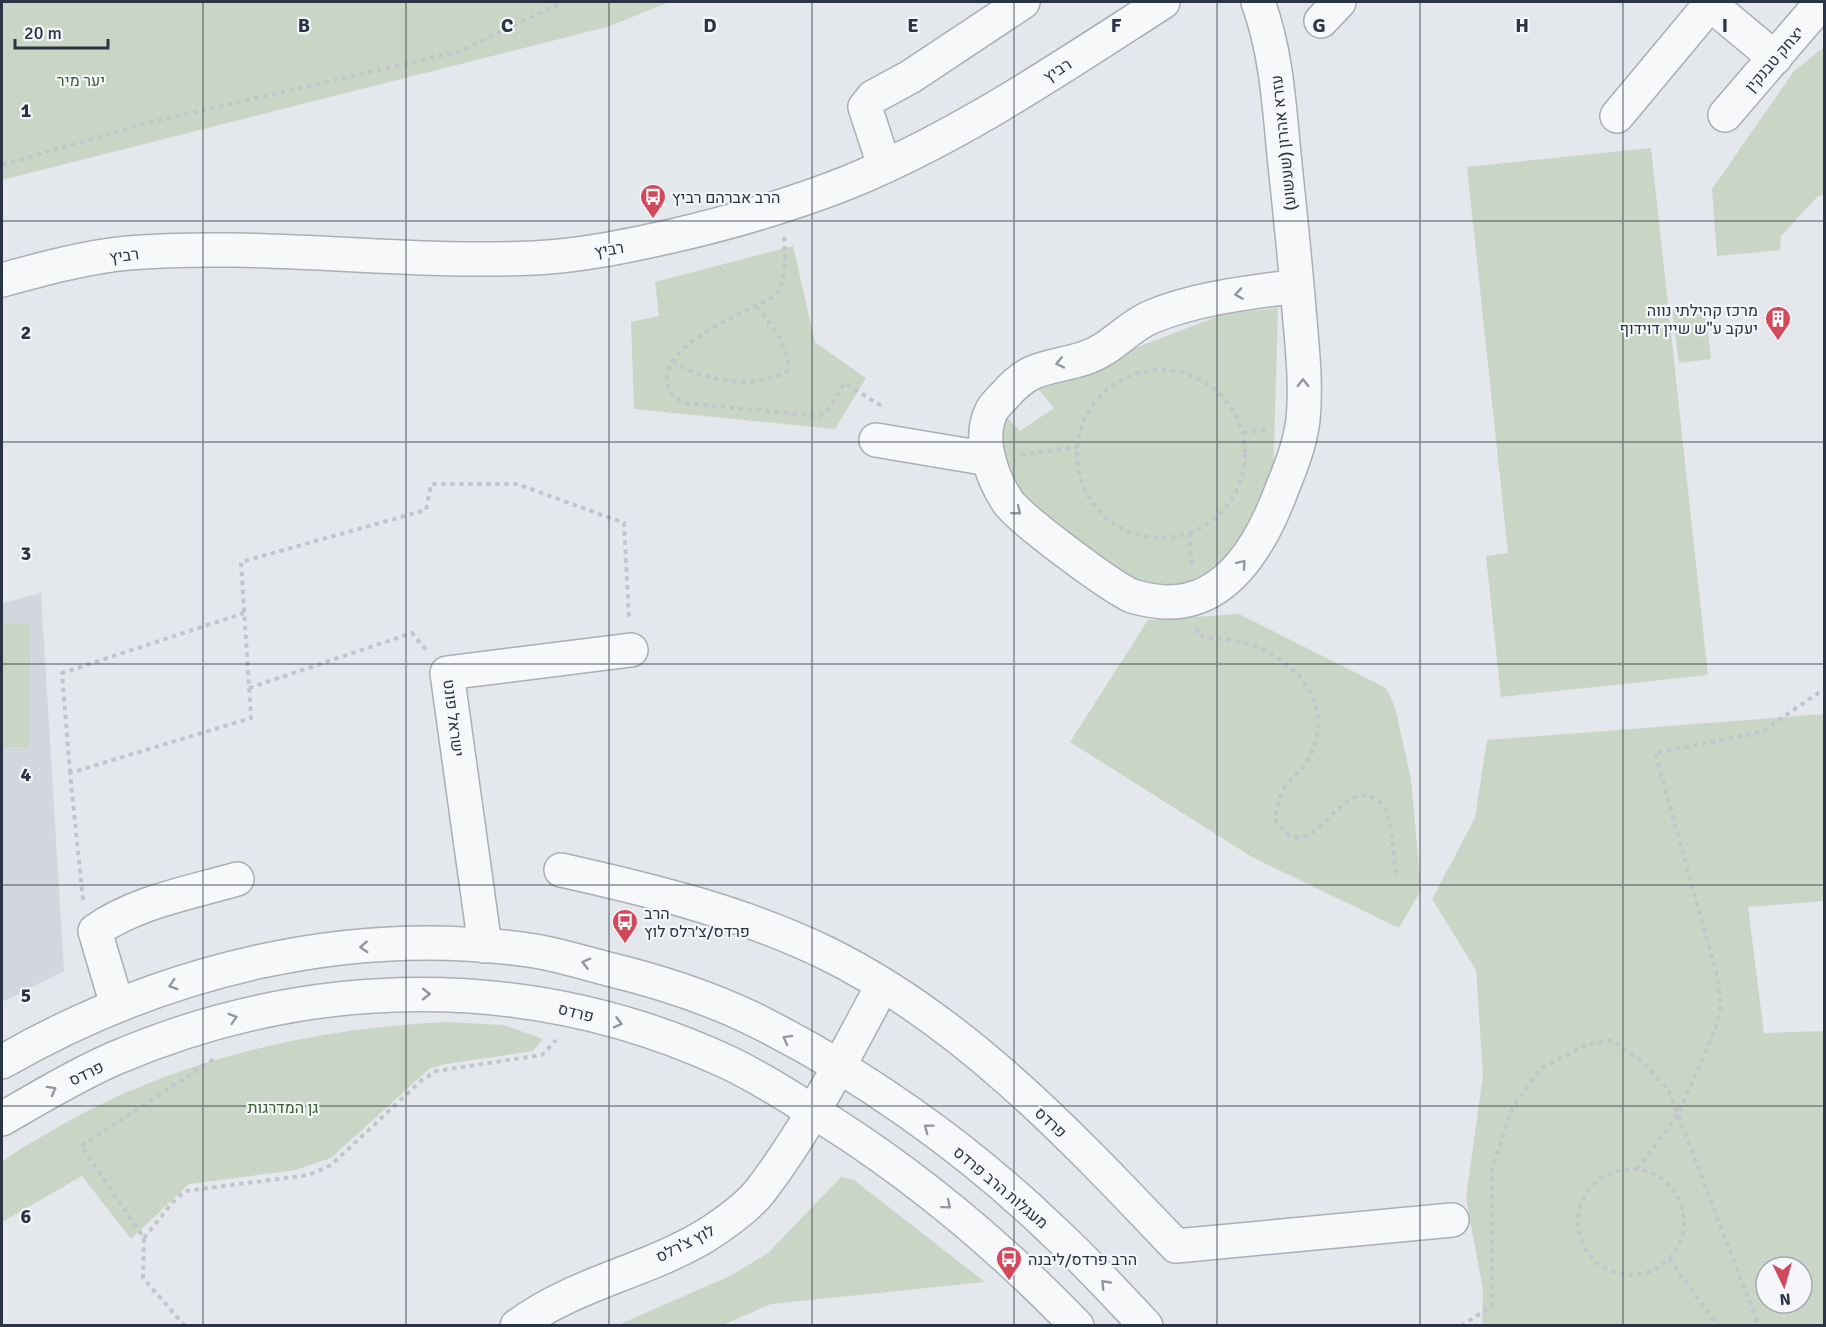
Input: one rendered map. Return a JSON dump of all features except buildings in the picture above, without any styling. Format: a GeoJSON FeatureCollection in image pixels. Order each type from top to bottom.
{"type":"FeatureCollection","features":[{"type":"Feature","properties":{"kind":"street"},"geometry":{"type":"LineString","coordinates":[[884,165],[865,107],[873,98],[928,65],[1023,2]]}},
{"type":"Feature","properties":{"kind":"street","name":"רביץ"},"geometry":{"type":"LineString","coordinates":[[2,280],[39,270],[124,254],[196,249],[442,260],[536,258],[614,249],[744,219],[850,181],[952,132],[1032,86],[1163,2]]}},
{"type":"Feature","properties":{"kind":"street","name":"עזרא אהרון (שעשוע)"},"geometry":{"type":"LineString","coordinates":[[1258,2],[1269,33],[1276,73],[1297,286],[1304,378],[1303,423],[1294,458],[1271,516],[1247,558],[1228,579],[1195,597],[1167,602],[1135,597],[1111,584],[1011,506],[996,483],[989,459],[987,435],[991,410],[1014,385],[1035,370],[1084,358],[1102,351],[1149,317],[1215,298],[1297,286]]}},
{"type":"Feature","properties":{"kind":"street","name":"יצחק טבנקין"},"geometry":{"type":"LineString","coordinates":[[1725,115],[1822,2]]}},
{"type":"Feature","properties":{"kind":"street"},"geometry":{"type":"LineString","coordinates":[[1617,116],[1711,3],[1774,58]]}},
{"type":"Feature","properties":{"kind":"street"},"geometry":{"type":"LineString","coordinates":[[876,440],[989,459]]}},
{"type":"Feature","properties":{"kind":"street","name":"ישראל פונט"},"geometry":{"type":"LineString","coordinates":[[485,946],[447,673],[631,650]]}},
{"type":"Feature","properties":{"kind":"street","name":"פרדס"},"geometry":{"type":"LineString","coordinates":[[561,870],[635,887],[766,929],[828,954],[882,986],[954,1032],[1115,1182],[1176,1246],[1452,1220]]}},
{"type":"Feature","properties":{"kind":"street"},"geometry":{"type":"LineString","coordinates":[[117,1005],[95,931],[113,918],[133,910],[237,879]]}},
{"type":"Feature","properties":{"kind":"street"},"geometry":{"type":"LineString","coordinates":[[2,1062],[54,1033],[117,1005],[233,967],[292,954],[410,944],[485,946],[537,951],[636,976],[682,991],[750,1018],[838,1068]]}},
{"type":"Feature","properties":{"kind":"street","name":"לוץ צ'רלס"},"geometry":{"type":"LineString","coordinates":[[517,1326],[535,1312],[591,1283],[655,1259],[705,1236],[760,1191],[813,1111],[882,986]]}},
{"type":"Feature","properties":{"kind":"street","name":"פרדס"},"geometry":{"type":"LineString","coordinates":[[2,1119],[113,1059],[173,1037],[245,1015],[300,1004],[367,996],[461,994],[529,1000],[665,1037],[728,1062],[813,1111],[875,1150],[941,1200],[1017,1264],[1077,1326]]}},
{"type":"Feature","properties":{"kind":"street","name":"מעגלות הרב פרדס"},"geometry":{"type":"LineString","coordinates":[[838,1068],[904,1109],[1051,1228],[1146,1326]]}},
{"type":"Feature","properties":{"kind":"path"},"geometry":{"type":"LineString","coordinates":[[2,165],[147,123],[461,51],[562,2]]}},
{"type":"Feature","properties":{"kind":"path"},"geometry":{"type":"LineString","coordinates":[[781,206],[785,250],[783,280],[775,295],[698,337],[667,368],[667,387],[676,399],[685,403],[820,416],[829,409],[844,383],[885,408],[876,440]]}},
{"type":"Feature","properties":{"kind":"path"},"geometry":{"type":"LineString","coordinates":[[674,361],[685,370],[746,383],[776,378],[787,371],[788,360],[784,346],[756,305]]}},
{"type":"Feature","properties":{"kind":"path"},"geometry":{"type":"LineString","coordinates":[[1169,370],[1195,376],[1216,390],[1233,410],[1243,434],[1246,458],[1241,483],[1229,504],[1211,522],[1189,533],[1166,538],[1142,536],[1101,513],[1086,493],[1078,471],[1077,447],[1083,421],[1098,398],[1119,381],[1143,371],[1169,370]]}},
{"type":"Feature","properties":{"kind":"path"},"geometry":{"type":"LineString","coordinates":[[989,459],[1077,447]]}},
{"type":"Feature","properties":{"kind":"path"},"geometry":{"type":"LineString","coordinates":[[70,773],[251,718],[241,562],[426,510],[431,484],[517,484],[624,523],[631,650]]}},
{"type":"Feature","properties":{"kind":"path"},"geometry":{"type":"LineString","coordinates":[[1189,533],[1197,636],[1251,645],[1289,666],[1311,690],[1318,717],[1315,739],[1305,765],[1285,787],[1275,820],[1282,831],[1298,837],[1313,833],[1326,823],[1343,802],[1356,795],[1371,796],[1383,804],[1389,822],[1396,875]]}},
{"type":"Feature","properties":{"kind":"path"},"geometry":{"type":"LineString","coordinates":[[95,931],[85,916],[62,673],[244,613]]}},
{"type":"Feature","properties":{"kind":"path"},"geometry":{"type":"LineString","coordinates":[[249,688],[412,633],[447,673]]}},
{"type":"Feature","properties":{"kind":"path"},"geometry":{"type":"LineString","coordinates":[[1637,1169],[1678,1115],[1716,1027],[1722,1005],[1717,975],[1655,753],[1761,732],[1824,689]]}},
{"type":"Feature","properties":{"kind":"path"},"geometry":{"type":"LineString","coordinates":[[144,1238],[172,1203],[185,1191],[309,1175],[331,1165],[422,1080],[436,1071],[542,1055],[582,1014]]}},
{"type":"Feature","properties":{"kind":"path"},"geometry":{"type":"LineString","coordinates":[[1461,1326],[1492,1306],[1492,1170],[1512,1108],[1541,1068],[1586,1045],[1612,1040],[1642,1061],[1668,1089],[1759,1326]]}},
{"type":"Feature","properties":{"kind":"path"},"geometry":{"type":"LineString","coordinates":[[185,1326],[143,1278],[144,1238],[81,1146],[220,1055]]}},
{"type":"Feature","properties":{"kind":"path"},"geometry":{"type":"LineString","coordinates":[[1637,1169],[1659,1178],[1673,1190],[1682,1207],[1684,1225],[1680,1244],[1669,1259],[1654,1270],[1637,1275],[1618,1274],[1600,1265],[1587,1252],[1579,1235],[1577,1217],[1588,1190],[1601,1178],[1618,1171],[1637,1169]]}},
{"type":"Feature","properties":{"kind":"path"},"geometry":{"type":"LineString","coordinates":[[1669,1259],[1718,1326]]}},
{"type":"Feature","properties":{"kind":"shaded area"},"geometry":{"type":"Polygon","coordinates":[[[41,593],[64,971],[2,1002],[2,603],[41,593]]]}},
{"type":"Feature","properties":{"kind":"green space","name":"יער מיר"},"geometry":{"type":"Polygon","coordinates":[[[2,2],[670,2],[607,27],[2,180],[2,2]]]}},
{"type":"Feature","properties":{"kind":"green space"},"geometry":{"type":"Polygon","coordinates":[[[1824,47],[1824,195],[1818,196],[1781,236],[1780,250],[1717,256],[1712,189],[1794,71],[1824,47]]]}},
{"type":"Feature","properties":{"kind":"green space"},"geometry":{"type":"Polygon","coordinates":[[[1651,148],[1708,675],[1501,697],[1486,556],[1508,553],[1467,167],[1651,148]]]}},
{"type":"Feature","properties":{"kind":"green space"},"geometry":{"type":"Polygon","coordinates":[[[793,246],[815,342],[866,378],[835,429],[634,409],[631,322],[659,316],[655,282],[793,246]]]}},
{"type":"Feature","properties":{"kind":"green space"},"geometry":{"type":"Polygon","coordinates":[[[1705,305],[1711,359],[1679,363],[1672,309],[1705,305]]]}},
{"type":"Feature","properties":{"kind":"green space"},"geometry":{"type":"Polygon","coordinates":[[[1278,308],[1273,485],[1260,517],[1222,565],[1181,585],[1150,588],[1123,582],[1013,492],[999,445],[1004,414],[1020,431],[1054,408],[1036,386],[1224,314],[1278,308]]]}},
{"type":"Feature","properties":{"kind":"green space"},"geometry":{"type":"Polygon","coordinates":[[[1239,614],[1386,688],[1395,707],[1411,779],[1421,890],[1399,928],[1252,857],[1070,742],[1148,620],[1239,614]]]}},
{"type":"Feature","properties":{"kind":"green space"},"geometry":{"type":"Polygon","coordinates":[[[2,624],[30,624],[29,747],[2,747],[2,624]]]}},
{"type":"Feature","properties":{"kind":"green space"},"geometry":{"type":"Polygon","coordinates":[[[1824,714],[1824,901],[1748,907],[1764,1033],[1824,1031],[1824,1325],[1482,1325],[1483,1290],[1466,1198],[1483,1075],[1476,970],[1432,899],[1475,818],[1487,740],[1824,714]]]}},
{"type":"Feature","properties":{"kind":"green space","name":"גן המדרגות"},"geometry":{"type":"Polygon","coordinates":[[[445,1022],[504,1025],[543,1039],[533,1051],[446,1064],[429,1069],[331,1158],[295,1170],[189,1184],[131,1239],[82,1176],[2,1222],[2,1162],[30,1143],[94,1108],[141,1086],[240,1053],[291,1041],[342,1032],[445,1022]]]}},
{"type":"Feature","properties":{"kind":"green space"},"geometry":{"type":"Polygon","coordinates":[[[841,1177],[854,1180],[985,1282],[771,1304],[723,1325],[618,1325],[732,1275],[768,1253],[841,1177]]]}},
{"type":"Feature","properties":{"kind":"place","name":"הרב אברהם רביץ"},"geometry":{"type":"Point","coordinates":[653,220]}},
{"type":"Feature","properties":{"kind":"place","name":"מרכז קהילתי נווה יעקב ע\"ש שיין דוידוף"},"geometry":{"type":"Point","coordinates":[1778,342]}},
{"type":"Feature","properties":{"kind":"place","name":"הרב פרדס/צ׳רלס לוץ"},"geometry":{"type":"Point","coordinates":[625,945]}},
{"type":"Feature","properties":{"kind":"place","name":"הרב פרדס/ליבנה"},"geometry":{"type":"Point","coordinates":[1009,1282]}}]}
